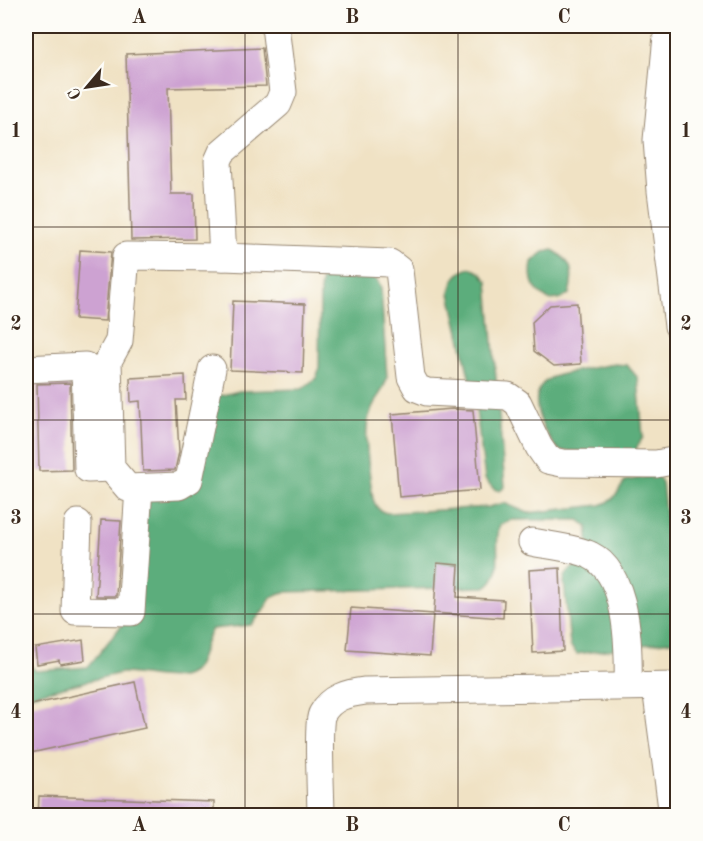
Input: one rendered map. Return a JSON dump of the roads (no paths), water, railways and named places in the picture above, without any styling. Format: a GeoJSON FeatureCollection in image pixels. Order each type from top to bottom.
{"type":"FeatureCollection","features":[{"type":"Feature","properties":{"kind":"lane"},"geometry":{"type":"LineString","coordinates":[[224,257],[218,161],[222,152],[278,105],[283,92],[275,26]]}},
{"type":"Feature","properties":{"kind":"lane"},"geometry":{"type":"LineString","coordinates":[[668,26],[657,140],[678,326]]}},
{"type":"Feature","properties":{"kind":"lane"},"geometry":{"type":"LineString","coordinates":[[212,369],[189,480],[179,486],[128,488],[111,468],[108,361],[119,342],[126,255],[390,263],[399,270],[411,377],[417,388],[427,392],[508,396],[518,403],[525,414],[539,447],[548,460],[562,463],[656,464],[678,460]]}},
{"type":"Feature","properties":{"kind":"lane"},"geometry":{"type":"LineString","coordinates":[[26,369],[85,366],[88,469],[111,468]]}},
{"type":"Feature","properties":{"kind":"lane"},"geometry":{"type":"LineString","coordinates":[[78,523],[75,611],[131,612],[139,488]]}},
{"type":"Feature","properties":{"kind":"lane"},"geometry":{"type":"LineString","coordinates":[[532,542],[590,555],[605,566],[624,612],[629,644],[628,686]]}},
{"type":"Feature","properties":{"kind":"lane"},"geometry":{"type":"LineString","coordinates":[[321,816],[320,715],[331,702],[347,693],[628,686],[667,686],[673,816]]}}]}
